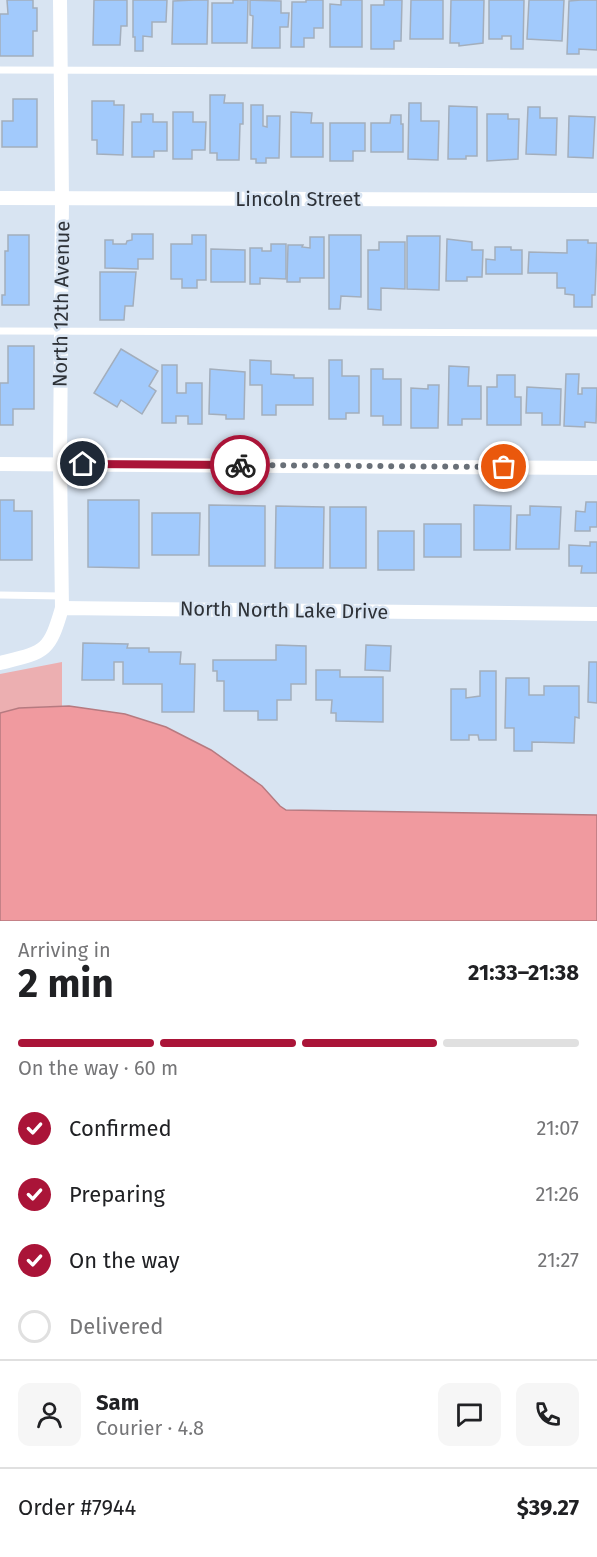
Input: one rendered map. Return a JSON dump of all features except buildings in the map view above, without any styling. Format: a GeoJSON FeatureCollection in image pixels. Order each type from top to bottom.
{"type":"FeatureCollection","features":[{"type":"Feature","properties":{"kind":"street","name":"North 12th Avenue"},"geometry":{"type":"LineString","coordinates":[[60,0],[62,602]]}},
{"type":"Feature","properties":{"kind":"street","name":"Lincoln Street"},"geometry":{"type":"LineString","coordinates":[[0,198],[597,200]]}},
{"type":"Feature","properties":{"kind":"street"},"geometry":{"type":"LineString","coordinates":[[0,464],[597,468]]}},
{"type":"Feature","properties":{"kind":"street"},"geometry":{"type":"LineString","coordinates":[[0,663],[41,650],[54,635],[62,602]]}},
{"type":"Feature","properties":{"kind":"street","name":"North North Lake Drive"},"geometry":{"type":"LineString","coordinates":[[62,602],[597,614]]}},
{"type":"Feature","properties":{"kind":"lane"},"geometry":{"type":"LineString","coordinates":[[0,70],[597,72]]}},
{"type":"Feature","properties":{"kind":"lane"},"geometry":{"type":"LineString","coordinates":[[0,331],[597,333]]}},
{"type":"Feature","properties":{"kind":"lane"},"geometry":{"type":"LineString","coordinates":[[0,595],[62,602]]}},
{"type":"Feature","properties":{"kind":"shaded area"},"geometry":{"type":"Polygon","coordinates":[[[62,662],[62,706],[19,708],[0,713],[0,674],[62,662]]]}},
{"type":"Feature","properties":{"kind":"shaded area"},"geometry":{"type":"Polygon","coordinates":[[[69,706],[125,714],[166,727],[211,750],[262,786],[286,810],[597,815],[597,921],[0,921],[0,713],[19,708],[69,706]]]}},
{"type":"Feature","properties":{"kind":"way so far"},"geometry":{"type":"LineString","coordinates":[[240,465],[504,467]]}},
{"type":"Feature","properties":{"kind":"route"},"geometry":{"type":"LineString","coordinates":[[83,464],[240,465]]}}]}
